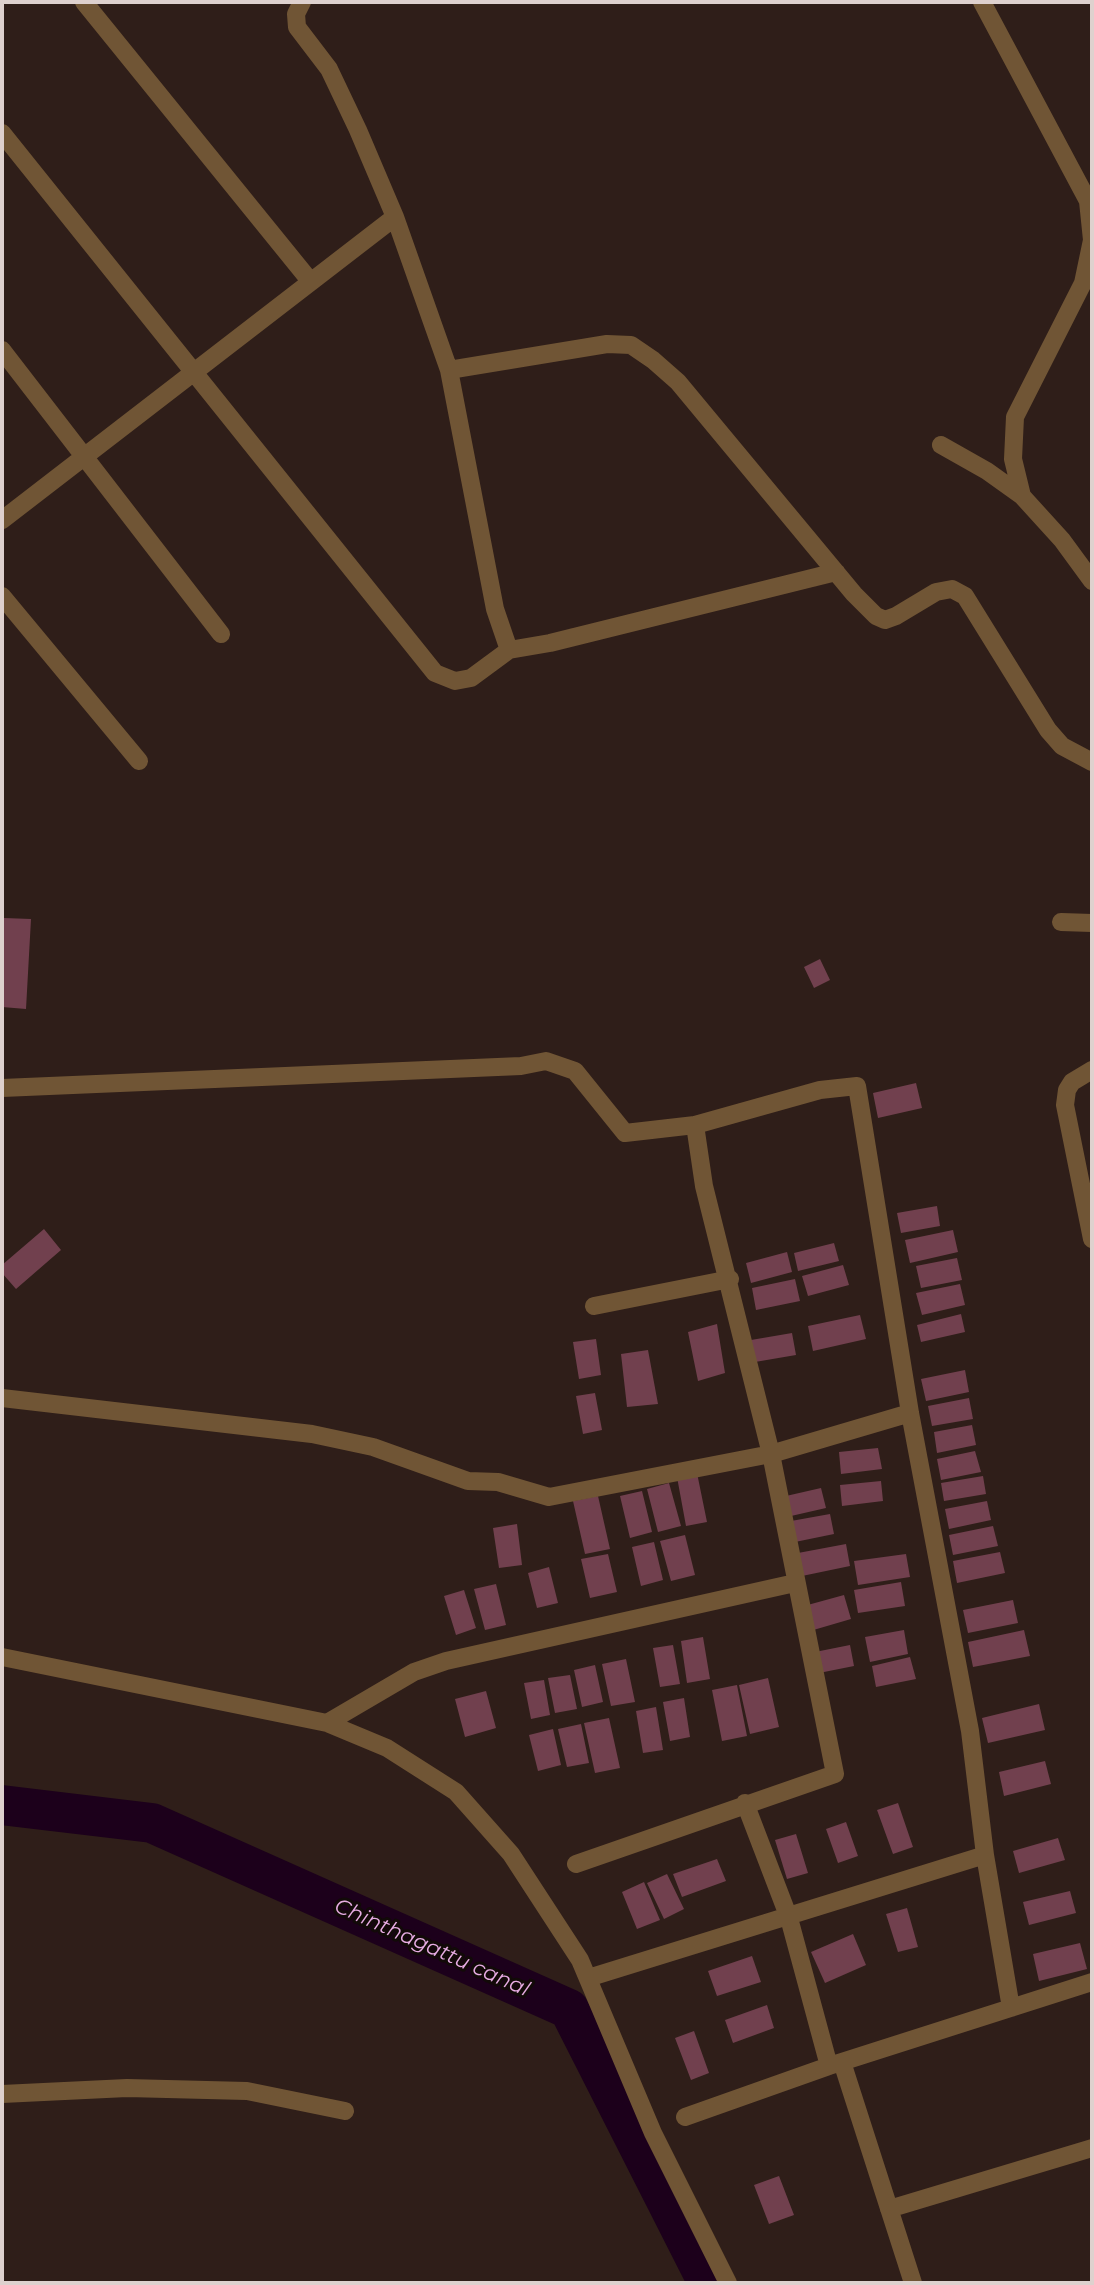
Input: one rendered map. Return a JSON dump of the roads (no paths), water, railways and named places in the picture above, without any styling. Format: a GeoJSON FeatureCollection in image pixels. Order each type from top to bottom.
{"type":"FeatureCollection","features":[{"type":"Feature","properties":{"kind":"street"},"geometry":{"type":"LineString","coordinates":[[84,2],[311,282]]}},
{"type":"Feature","properties":{"kind":"street"},"geometry":{"type":"LineString","coordinates":[[302,2],[296,14],[297,27],[329,69],[395,217],[449,370],[495,609],[509,650]]}},
{"type":"Feature","properties":{"kind":"street"},"geometry":{"type":"LineString","coordinates":[[982,2],[1088,201],[1092,240],[1083,283],[1015,417],[1013,459],[1022,496]]}},
{"type":"Feature","properties":{"kind":"street"},"geometry":{"type":"LineString","coordinates":[[2,133],[435,673],[455,681],[471,678],[509,650],[550,643],[836,572]]}},
{"type":"Feature","properties":{"kind":"street"},"geometry":{"type":"LineString","coordinates":[[2,520],[395,217]]}},
{"type":"Feature","properties":{"kind":"street"},"geometry":{"type":"LineString","coordinates":[[449,370],[607,344],[631,345],[678,382],[836,572],[876,616],[885,620],[936,592],[952,589],[965,596],[1048,730],[1062,746],[1092,762]]}},
{"type":"Feature","properties":{"kind":"street"},"geometry":{"type":"LineString","coordinates":[[2,350],[220,634]]}},
{"type":"Feature","properties":{"kind":"street"},"geometry":{"type":"LineString","coordinates":[[941,445],[987,471],[1022,496],[1062,540],[1092,581]]}},
{"type":"Feature","properties":{"kind":"street"},"geometry":{"type":"LineString","coordinates":[[2,596],[139,761]]}},
{"type":"Feature","properties":{"kind":"street"},"geometry":{"type":"LineString","coordinates":[[1061,922],[1092,923]]}},
{"type":"Feature","properties":{"kind":"street"},"geometry":{"type":"LineString","coordinates":[[2,1088],[493,1067],[547,1061],[575,1071],[625,1133],[695,1125],[820,1090],[857,1086],[910,1413],[970,1731],[985,1855],[1011,2008]]}},
{"type":"Feature","properties":{"kind":"street"},"geometry":{"type":"LineString","coordinates":[[1092,1070],[1072,1082],[1067,1090],[1065,1105],[1092,1239]]}},
{"type":"Feature","properties":{"kind":"street"},"geometry":{"type":"LineString","coordinates":[[576,1864],[745,1802],[835,1774],[771,1454],[730,1279],[704,1186],[695,1125]]}},
{"type":"Feature","properties":{"kind":"street"},"geometry":{"type":"LineString","coordinates":[[594,1306],[730,1279]]}},
{"type":"Feature","properties":{"kind":"street"},"geometry":{"type":"LineString","coordinates":[[2,1398],[312,1434],[373,1447],[468,1481],[498,1482],[550,1497],[771,1454],[910,1413]]}},
{"type":"Feature","properties":{"kind":"street"},"geometry":{"type":"LineString","coordinates":[[327,1723],[414,1672],[446,1661],[795,1583]]}},
{"type":"Feature","properties":{"kind":"street"},"geometry":{"type":"LineString","coordinates":[[2,1657],[327,1723],[387,1748],[456,1792],[511,1854],[580,1960],[653,2133],[728,2283]]}},
{"type":"Feature","properties":{"kind":"street"},"geometry":{"type":"LineString","coordinates":[[745,1802],[789,1919],[836,2064],[913,2283]]}},
{"type":"Feature","properties":{"kind":"street"},"geometry":{"type":"LineString","coordinates":[[588,1979],[789,1919],[985,1855]]}},
{"type":"Feature","properties":{"kind":"street"},"geometry":{"type":"LineString","coordinates":[[685,2118],[836,2064],[1092,1982]]}},
{"type":"Feature","properties":{"kind":"street"},"geometry":{"type":"LineString","coordinates":[[2,2094],[127,2088],[247,2091],[345,2111]]}},
{"type":"Feature","properties":{"kind":"street"},"geometry":{"type":"LineString","coordinates":[[889,2209],[1092,2148]]}},
{"type":"Feature","properties":{"kind":"waterway","name":"Chinthagattu canal"},"geometry":{"type":"LineString","coordinates":[[2,1805],[152,1823],[569,2009],[708,2283]]}}]}
